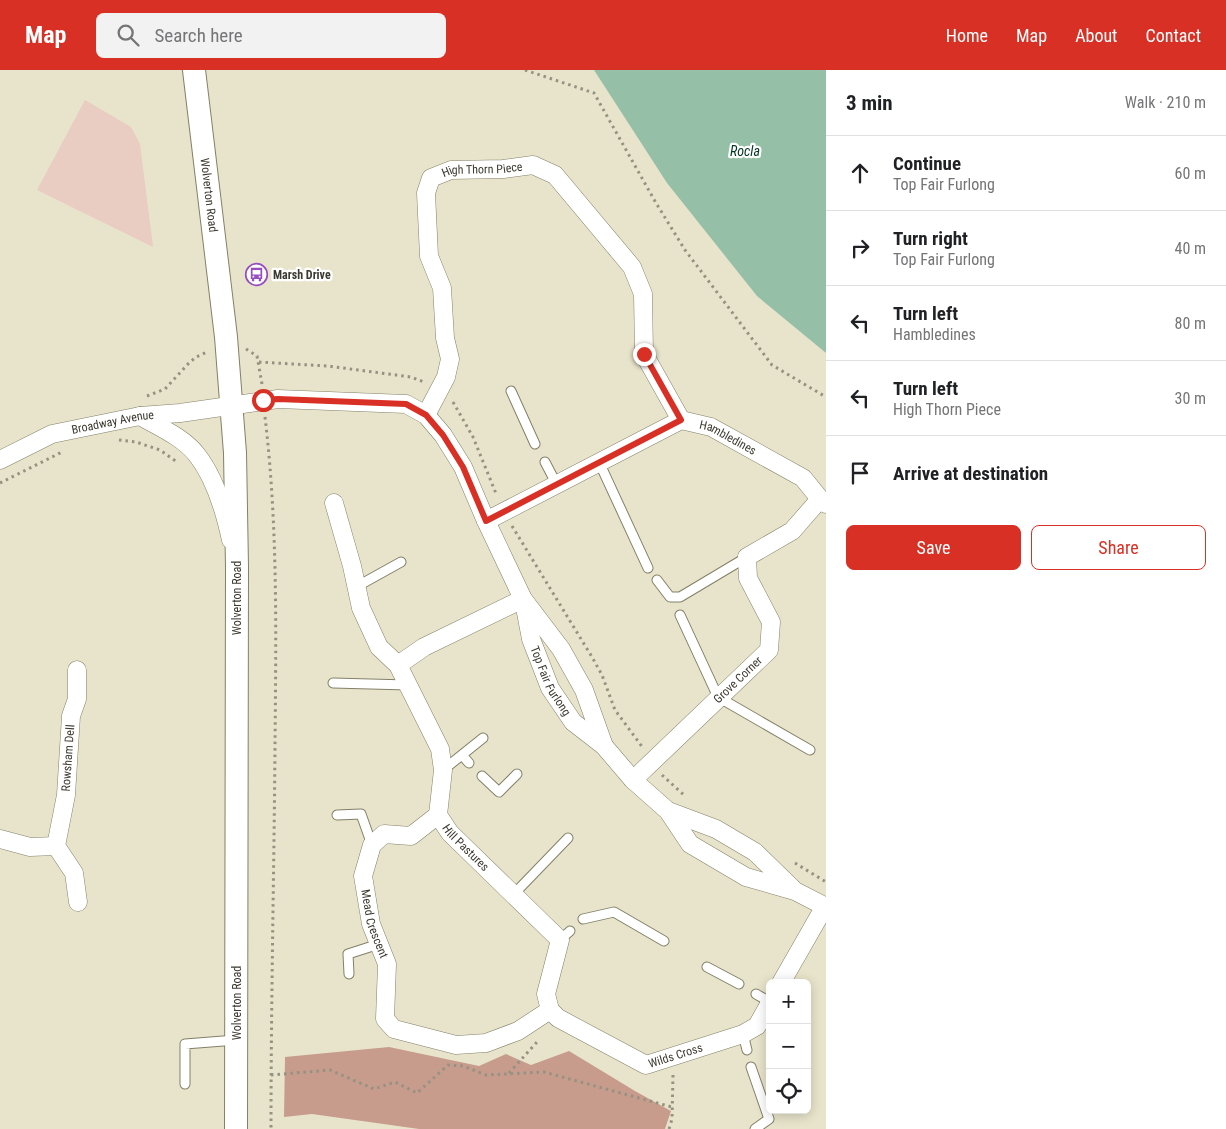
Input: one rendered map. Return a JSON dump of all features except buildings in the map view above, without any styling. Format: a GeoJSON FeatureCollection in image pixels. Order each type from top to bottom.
{"type":"FeatureCollection","features":[{"type":"Feature","properties":{"kind":"street","name":"Wolverton Road"},"geometry":{"type":"LineString","coordinates":[[194,70],[226,337],[236,459],[236,1129]]}},
{"type":"Feature","properties":{"kind":"street","name":"High Thorn Piece"},"geometry":{"type":"LineString","coordinates":[[426,415],[440,391],[446,377],[450,359],[445,338],[442,288],[429,256],[426,193],[431,178],[452,170],[503,169],[533,165],[556,176],[632,267],[643,294],[644,354],[681,420]]}},
{"type":"Feature","properties":{"kind":"street","name":"Top Fair Furlong"},"geometry":{"type":"LineString","coordinates":[[232,406],[278,399],[406,404],[426,415],[443,435],[463,467],[523,599],[561,648],[575,673],[584,690],[604,746]]}},
{"type":"Feature","properties":{"kind":"street","name":"Broadway Avenue"},"geometry":{"type":"LineString","coordinates":[[0,460],[52,434],[140,416],[232,406]]}},
{"type":"Feature","properties":{"kind":"street"},"geometry":{"type":"LineString","coordinates":[[140,416],[171,434],[196,454],[208,473],[220,502],[237,567]]}},
{"type":"Feature","properties":{"kind":"street"},"geometry":{"type":"LineString","coordinates":[[486,521],[681,420]]}},
{"type":"Feature","properties":{"kind":"street","name":"Hambledines"},"geometry":{"type":"LineString","coordinates":[[681,420],[711,427],[803,478],[823,501]]}},
{"type":"Feature","properties":{"kind":"street"},"geometry":{"type":"LineString","coordinates":[[747,557],[792,531],[823,501]]}},
{"type":"Feature","properties":{"kind":"street","name":"Hill Pastures"},"geometry":{"type":"LineString","coordinates":[[334,503],[361,608],[379,647],[398,665],[440,749],[442,770],[438,815],[450,833],[514,895],[565,935],[546,994],[554,1014]]}},
{"type":"Feature","properties":{"kind":"street","name":"Grove Corner"},"geometry":{"type":"LineString","coordinates":[[633,780],[768,650],[772,622],[748,578],[747,557]]}},
{"type":"Feature","properties":{"kind":"street","name":"Top Fair Furlong"},"geometry":{"type":"LineString","coordinates":[[523,599],[531,639],[550,688],[574,722],[604,746],[633,780],[668,811],[690,844],[746,877],[795,891],[825,907]]}},
{"type":"Feature","properties":{"kind":"street"},"geometry":{"type":"LineString","coordinates":[[398,665],[424,647],[523,599]]}},
{"type":"Feature","properties":{"kind":"street","name":"Rowsham Dell"},"geometry":{"type":"LineString","coordinates":[[56,846],[66,796],[70,716],[77,699],[77,670]]}},
{"type":"Feature","properties":{"kind":"street","name":"Top Fair Furlong"},"geometry":{"type":"LineString","coordinates":[[668,811],[716,829],[755,852],[795,891]]}},
{"type":"Feature","properties":{"kind":"street"},"geometry":{"type":"LineString","coordinates":[[372,845],[384,834],[411,836],[438,815]]}},
{"type":"Feature","properties":{"kind":"street"},"geometry":{"type":"LineString","coordinates":[[0,838],[30,847],[56,846],[74,873],[78,902]]}},
{"type":"Feature","properties":{"kind":"street","name":"Mead Crescent"},"geometry":{"type":"LineString","coordinates":[[372,845],[363,876],[371,924],[387,964],[385,1019],[394,1030],[456,1045],[486,1043],[518,1031],[554,1014]]}},
{"type":"Feature","properties":{"kind":"street"},"geometry":{"type":"LineString","coordinates":[[783,979],[825,907]]}},
{"type":"Feature","properties":{"kind":"street","name":"Wilds Cross"},"geometry":{"type":"LineString","coordinates":[[554,1014],[646,1066],[673,1057],[745,1042],[757,1026],[766,1005]]}},
{"type":"Feature","properties":{"kind":"lane"},"geometry":{"type":"LineString","coordinates":[[511,391],[535,444]]}},
{"type":"Feature","properties":{"kind":"lane"},"geometry":{"type":"LineString","coordinates":[[545,462],[557,485]]}},
{"type":"Feature","properties":{"kind":"lane"},"geometry":{"type":"LineString","coordinates":[[600,462],[648,568]]}},
{"type":"Feature","properties":{"kind":"lane"},"geometry":{"type":"LineString","coordinates":[[657,580],[670,597],[680,597],[747,557]]}},
{"type":"Feature","properties":{"kind":"lane"},"geometry":{"type":"LineString","coordinates":[[356,586],[401,562]]}},
{"type":"Feature","properties":{"kind":"lane"},"geometry":{"type":"LineString","coordinates":[[680,615],[718,697],[810,750]]}},
{"type":"Feature","properties":{"kind":"lane"},"geometry":{"type":"LineString","coordinates":[[333,683],[408,685]]}},
{"type":"Feature","properties":{"kind":"lane"},"geometry":{"type":"LineString","coordinates":[[442,770],[483,738]]}},
{"type":"Feature","properties":{"kind":"lane"},"geometry":{"type":"LineString","coordinates":[[462,755],[469,763]]}},
{"type":"Feature","properties":{"kind":"lane"},"geometry":{"type":"LineString","coordinates":[[482,776],[499,792],[517,774]]}},
{"type":"Feature","properties":{"kind":"lane"},"geometry":{"type":"LineString","coordinates":[[337,815],[362,814],[372,845]]}},
{"type":"Feature","properties":{"kind":"lane"},"geometry":{"type":"LineString","coordinates":[[514,895],[568,838]]}},
{"type":"Feature","properties":{"kind":"lane"},"geometry":{"type":"LineString","coordinates":[[583,919],[614,912],[664,941]]}},
{"type":"Feature","properties":{"kind":"lane"},"geometry":{"type":"LineString","coordinates":[[349,974],[348,954],[379,944]]}},
{"type":"Feature","properties":{"kind":"lane"},"geometry":{"type":"LineString","coordinates":[[707,967],[738,984]]}},
{"type":"Feature","properties":{"kind":"lane"},"geometry":{"type":"LineString","coordinates":[[185,1084],[185,1044],[236,1040]]}},
{"type":"Feature","properties":{"kind":"lane"},"geometry":{"type":"LineString","coordinates":[[751,1068],[769,1119],[755,1129]]}},
{"type":"Feature","properties":{"kind":"path"},"geometry":{"type":"LineString","coordinates":[[525,70],[594,93],[656,203],[685,250],[766,358],[772,365],[826,397]]}},
{"type":"Feature","properties":{"kind":"path"},"geometry":{"type":"LineString","coordinates":[[245,349],[257,356],[261,375]]}},
{"type":"Feature","properties":{"kind":"path"},"geometry":{"type":"LineString","coordinates":[[259,362],[328,366],[410,377],[430,384],[448,395],[461,413],[473,437],[504,512],[592,657],[602,675],[616,710],[642,747],[649,763],[685,797]]}},
{"type":"Feature","properties":{"kind":"path"},"geometry":{"type":"LineString","coordinates":[[265,418],[269,451],[275,558],[276,648],[271,1129]]}},
{"type":"Feature","properties":{"kind":"path"},"geometry":{"type":"LineString","coordinates":[[116,440],[136,442],[149,446],[160,450],[177,462],[183,463]]}},
{"type":"Feature","properties":{"kind":"path"},"geometry":{"type":"LineString","coordinates":[[0,483],[70,449]]}},
{"type":"Feature","properties":{"kind":"path"},"geometry":{"type":"LineString","coordinates":[[791,860],[826,882]]}},
{"type":"Feature","properties":{"kind":"path"},"geometry":{"type":"LineString","coordinates":[[509,1074],[554,1014]]}},
{"type":"Feature","properties":{"kind":"path"},"geometry":{"type":"LineString","coordinates":[[669,1129],[672,1119],[673,1057]]}},
{"type":"Feature","properties":{"kind":"path"},"geometry":{"type":"LineString","coordinates":[[271,1075],[330,1070],[374,1089],[395,1082],[417,1093],[448,1065],[463,1066],[486,1075],[544,1072],[672,1107]]}},
{"type":"Feature","properties":{"kind":"shaded area"},"geometry":{"type":"Polygon","coordinates":[[[85,100],[131,127],[140,144],[153,247],[37,190],[85,100]]]}},
{"type":"Feature","properties":{"kind":"shaded area"},"geometry":{"type":"Polygon","coordinates":[[[389,1047],[479,1066],[506,1054],[531,1065],[569,1051],[671,1111],[665,1129],[419,1129],[312,1114],[284,1117],[285,1057],[389,1047]]]}},
{"type":"Feature","properties":{"kind":"water","name":"Rocla"},"geometry":{"type":"Polygon","coordinates":[[[594,70],[826,70],[826,353],[757,296],[667,183],[594,70]]]}},
{"type":"Feature","properties":{"kind":"place","name":"Marsh Drive"},"geometry":{"type":"Point","coordinates":[257,275]}},
{"type":"Feature","properties":{"kind":"route"},"geometry":{"type":"LineString","coordinates":[[263,400],[406,404],[426,415],[443,435],[463,467],[486,521],[681,420],[644,354]]}}]}
